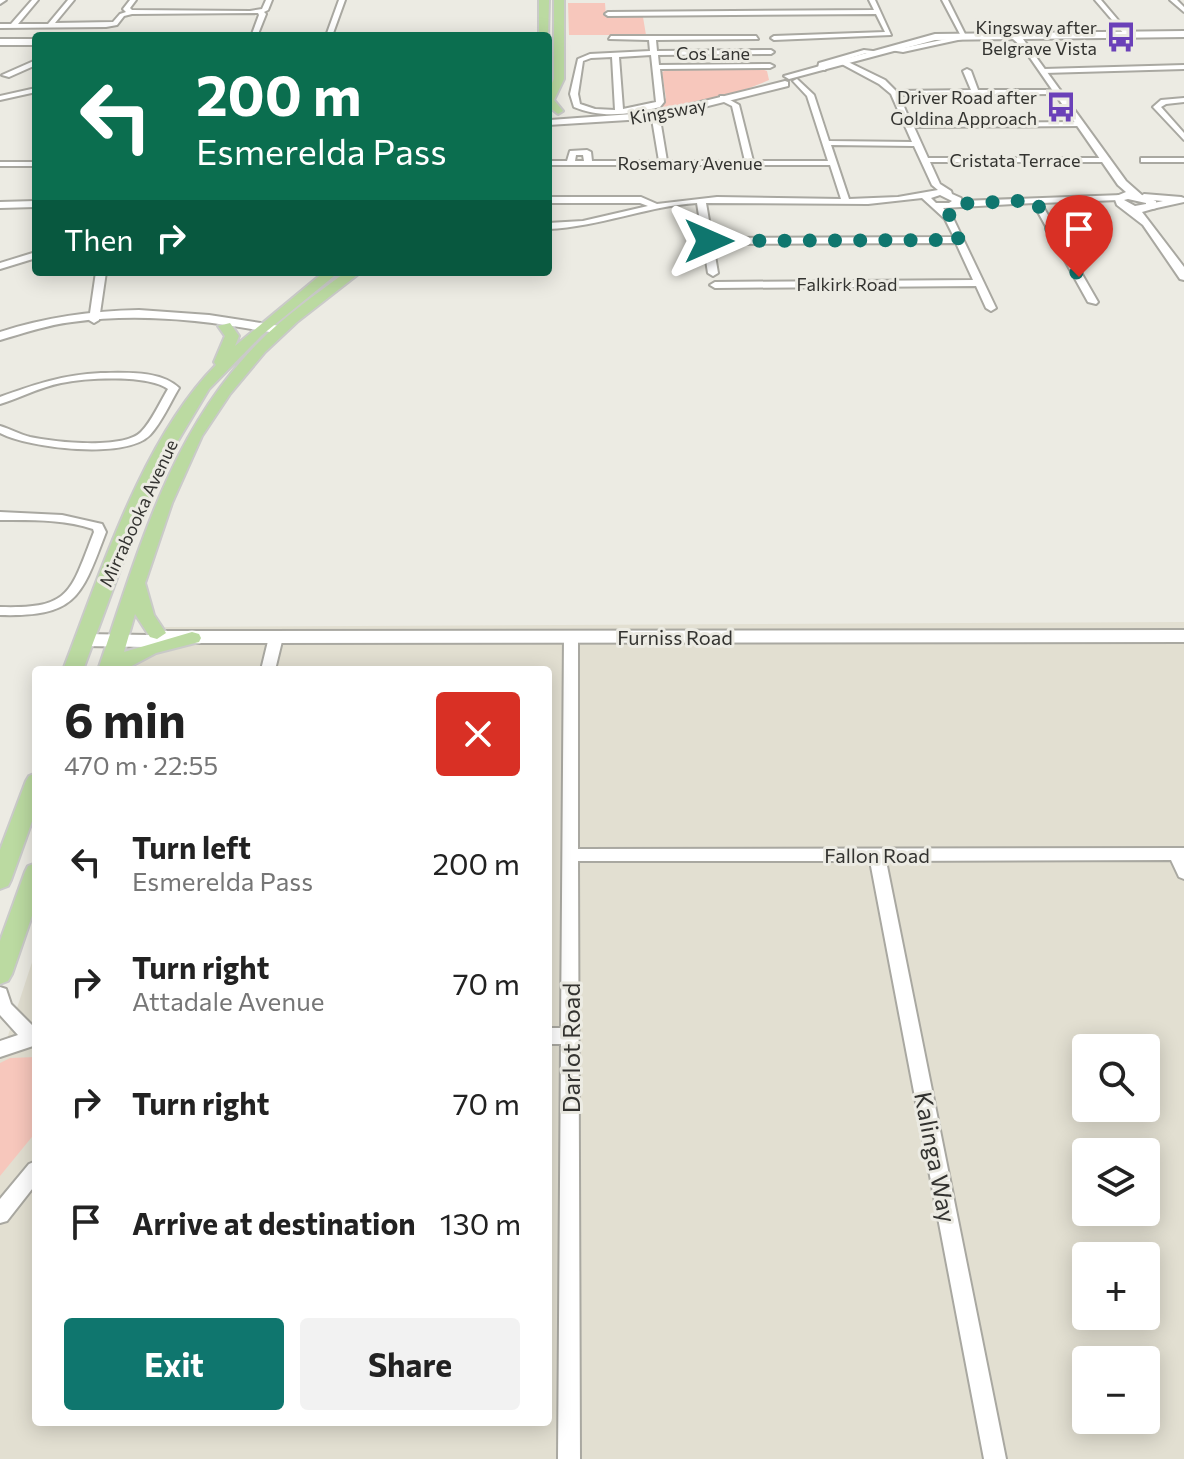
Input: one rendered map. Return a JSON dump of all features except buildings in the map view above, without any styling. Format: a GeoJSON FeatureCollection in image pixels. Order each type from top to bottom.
{"type":"FeatureCollection","features":[{"type":"Feature","properties":{"kind":"main road"},"geometry":{"type":"LineString","coordinates":[[544,0],[544,32]]}},
{"type":"Feature","properties":{"kind":"main road"},"geometry":{"type":"LineString","coordinates":[[552,94],[559,79],[559,0]]}},
{"type":"Feature","properties":{"kind":"main road","name":"Mirrabooka Avenue"},"geometry":{"type":"LineString","coordinates":[[74,666],[122,540],[159,459],[203,387],[328,276]]}},
{"type":"Feature","properties":{"kind":"main road","name":"Mirrabooka Avenue"},"geometry":{"type":"LineString","coordinates":[[111,666],[184,455],[218,400],[270,328],[348,276]]}},
{"type":"Feature","properties":{"kind":"main road"},"geometry":{"type":"LineString","coordinates":[[216,373],[232,336],[226,323]]}},
{"type":"Feature","properties":{"kind":"main road"},"geometry":{"type":"LineString","coordinates":[[138,585],[145,616],[161,635]]}},
{"type":"Feature","properties":{"kind":"main road"},"geometry":{"type":"LineString","coordinates":[[115,666],[153,647],[192,638]]}},
{"type":"Feature","properties":{"kind":"main road"},"geometry":{"type":"LineString","coordinates":[[0,880],[32,792]]}},
{"type":"Feature","properties":{"kind":"main road"},"geometry":{"type":"LineString","coordinates":[[0,974],[32,883]]}},
{"type":"Feature","properties":{"kind":"street"},"geometry":{"type":"LineString","coordinates":[[13,26],[35,0]]}},
{"type":"Feature","properties":{"kind":"street"},"geometry":{"type":"LineString","coordinates":[[49,26],[71,0]]}},
{"type":"Feature","properties":{"kind":"street"},"geometry":{"type":"LineString","coordinates":[[131,12],[126,9],[133,0]]}},
{"type":"Feature","properties":{"kind":"street"},"geometry":{"type":"LineString","coordinates":[[186,12],[194,0]]}},
{"type":"Feature","properties":{"kind":"street"},"geometry":{"type":"LineString","coordinates":[[0,26],[115,24],[122,15],[131,12],[260,12],[265,10],[269,0]]}},
{"type":"Feature","properties":{"kind":"street"},"geometry":{"type":"LineString","coordinates":[[330,32],[342,0]]}},
{"type":"Feature","properties":{"kind":"street"},"geometry":{"type":"LineString","coordinates":[[724,0],[728,13]]}},
{"type":"Feature","properties":{"kind":"street"},"geometry":{"type":"LineString","coordinates":[[798,0],[804,13]]}},
{"type":"Feature","properties":{"kind":"street"},"geometry":{"type":"LineString","coordinates":[[611,38],[883,37],[889,34],[872,0]]}},
{"type":"Feature","properties":{"kind":"street"},"geometry":{"type":"LineString","coordinates":[[945,0],[966,36]]}},
{"type":"Feature","properties":{"kind":"street"},"geometry":{"type":"LineString","coordinates":[[1098,0],[1127,34]]}},
{"type":"Feature","properties":{"kind":"street"},"geometry":{"type":"LineString","coordinates":[[1173,0],[1184,10]]}},
{"type":"Feature","properties":{"kind":"street"},"geometry":{"type":"LineString","coordinates":[[256,32],[263,14],[260,12]]}},
{"type":"Feature","properties":{"kind":"street"},"geometry":{"type":"LineString","coordinates":[[608,14],[879,12]]}},
{"type":"Feature","properties":{"kind":"street"},"geometry":{"type":"LineString","coordinates":[[754,13],[786,78],[810,95],[845,199]]}},
{"type":"Feature","properties":{"kind":"street","name":"Kingsway"},"geometry":{"type":"LineString","coordinates":[[1020,38],[1184,35]]}},
{"type":"Feature","properties":{"kind":"street","name":"Kingsway"},"geometry":{"type":"LineString","coordinates":[[786,78],[930,39],[966,36],[1184,35]]}},
{"type":"Feature","properties":{"kind":"street","name":"Kingsway"},"geometry":{"type":"LineString","coordinates":[[552,123],[655,114],[725,99],[914,41],[966,36]]}},
{"type":"Feature","properties":{"kind":"street"},"geometry":{"type":"LineString","coordinates":[[615,55],[619,112],[657,105],[660,102],[652,38]]}},
{"type":"Feature","properties":{"kind":"street"},"geometry":{"type":"LineString","coordinates":[[1020,38],[1122,183],[1146,202]]}},
{"type":"Feature","properties":{"kind":"street"},"geometry":{"type":"LineString","coordinates":[[0,41],[32,41]]}},
{"type":"Feature","properties":{"kind":"street","name":"Kingsway"},"geometry":{"type":"LineString","coordinates":[[822,68],[822,65],[866,51],[878,52]]}},
{"type":"Feature","properties":{"kind":"street","name":"Cos Lane"},"geometry":{"type":"LineString","coordinates":[[619,112],[587,110],[574,102],[580,60],[654,53],[771,52]]}},
{"type":"Feature","properties":{"kind":"street"},"geometry":{"type":"LineString","coordinates":[[6,75],[32,62]]}},
{"type":"Feature","properties":{"kind":"street"},"geometry":{"type":"LineString","coordinates":[[844,63],[882,82],[894,93],[933,178],[949,194],[957,197],[949,218]]}},
{"type":"Feature","properties":{"kind":"street"},"geometry":{"type":"LineString","coordinates":[[657,67],[786,78]]}},
{"type":"Feature","properties":{"kind":"street"},"geometry":{"type":"LineString","coordinates":[[1044,71],[1184,67]]}},
{"type":"Feature","properties":{"kind":"street"},"geometry":{"type":"LineString","coordinates":[[967,71],[975,92]]}},
{"type":"Feature","properties":{"kind":"street"},"geometry":{"type":"LineString","coordinates":[[0,98],[32,91]]}},
{"type":"Feature","properties":{"kind":"street"},"geometry":{"type":"LineString","coordinates":[[894,93],[1057,92]]}},
{"type":"Feature","properties":{"kind":"street"},"geometry":{"type":"LineString","coordinates":[[725,99],[735,105],[749,162]]}},
{"type":"Feature","properties":{"kind":"street"},"geometry":{"type":"LineString","coordinates":[[1184,100],[1164,102],[1157,107],[1184,138]]}},
{"type":"Feature","properties":{"kind":"street","name":"Kingsway"},"geometry":{"type":"LineString","coordinates":[[555,110],[599,118],[655,114]]}},
{"type":"Feature","properties":{"kind":"street"},"geometry":{"type":"LineString","coordinates":[[655,114],[663,162]]}},
{"type":"Feature","properties":{"kind":"street"},"geometry":{"type":"LineString","coordinates":[[908,125],[1079,124]]}},
{"type":"Feature","properties":{"kind":"street"},"geometry":{"type":"LineString","coordinates":[[827,143],[916,144]]}},
{"type":"Feature","properties":{"kind":"street","name":"Cristata Terrace"},"geometry":{"type":"LineString","coordinates":[[924,160],[1106,160]]}},
{"type":"Feature","properties":{"kind":"street"},"geometry":{"type":"LineString","coordinates":[[1144,160],[1184,160]]}},
{"type":"Feature","properties":{"kind":"street","name":"Rosemary Avenue"},"geometry":{"type":"LineString","coordinates":[[552,163],[833,163]]}},
{"type":"Feature","properties":{"kind":"street"},"geometry":{"type":"LineString","coordinates":[[0,164],[32,164]]}},
{"type":"Feature","properties":{"kind":"street"},"geometry":{"type":"LineString","coordinates":[[933,178],[925,199],[949,218],[991,308]]}},
{"type":"Feature","properties":{"kind":"street"},"geometry":{"type":"LineString","coordinates":[[1122,183],[1124,202],[1147,223],[1184,276]]}},
{"type":"Feature","properties":{"kind":"street"},"geometry":{"type":"LineString","coordinates":[[552,226],[581,225],[658,207],[701,201],[888,199],[929,194],[992,200]]}},
{"type":"Feature","properties":{"kind":"street"},"geometry":{"type":"LineString","coordinates":[[888,199],[934,205],[992,200],[1182,200]]}},
{"type":"Feature","properties":{"kind":"street","name":"Rosemary Avenue"},"geometry":{"type":"LineString","coordinates":[[552,200],[641,200],[658,207]]}},
{"type":"Feature","properties":{"kind":"street"},"geometry":{"type":"LineString","coordinates":[[1035,200],[1093,302]]}},
{"type":"Feature","properties":{"kind":"street"},"geometry":{"type":"LineString","coordinates":[[701,201],[713,273]]}},
{"type":"Feature","properties":{"kind":"street"},"geometry":{"type":"LineString","coordinates":[[1146,202],[1147,223]]}},
{"type":"Feature","properties":{"kind":"street"},"geometry":{"type":"LineString","coordinates":[[0,205],[32,204]]}},
{"type":"Feature","properties":{"kind":"street"},"geometry":{"type":"LineString","coordinates":[[709,241],[959,240]]}},
{"type":"Feature","properties":{"kind":"street"},"geometry":{"type":"LineString","coordinates":[[2,268],[32,257]]}},
{"type":"Feature","properties":{"kind":"street"},"geometry":{"type":"LineString","coordinates":[[94,317],[100,276]]}},
{"type":"Feature","properties":{"kind":"street","name":"Falkirk Road"},"geometry":{"type":"LineString","coordinates":[[715,285],[979,283]]}},
{"type":"Feature","properties":{"kind":"street"},"geometry":{"type":"LineString","coordinates":[[3,335],[94,317],[270,328]]}},
{"type":"Feature","properties":{"kind":"street"},"geometry":{"type":"LineString","coordinates":[[226,323],[270,328]]}},
{"type":"Feature","properties":{"kind":"street"},"geometry":{"type":"LineString","coordinates":[[0,401],[45,384],[81,377],[155,380],[170,383],[174,388],[145,434],[132,442],[35,442],[16,438],[0,429]]}},
{"type":"Feature","properties":{"kind":"street"},"geometry":{"type":"LineString","coordinates":[[0,516],[38,516],[86,522],[98,527],[100,532],[77,592],[68,602],[51,609],[2,615]]}},
{"type":"Feature","properties":{"kind":"street","name":"Furniss Road"},"geometry":{"type":"LineString","coordinates":[[84,638],[161,635],[192,638],[1184,636]]}},
{"type":"Feature","properties":{"kind":"street"},"geometry":{"type":"LineString","coordinates":[[269,666],[276,637]]}},
{"type":"Feature","properties":{"kind":"street","name":"Darlot Road"},"geometry":{"type":"LineString","coordinates":[[569,1459],[571,637]]}},
{"type":"Feature","properties":{"kind":"street"},"geometry":{"type":"LineString","coordinates":[[1180,854],[1184,873]]}},
{"type":"Feature","properties":{"kind":"street","name":"Fallon Road"},"geometry":{"type":"LineString","coordinates":[[570,855],[1180,854]]}},
{"type":"Feature","properties":{"kind":"street","name":"Kalinga Way"},"geometry":{"type":"LineString","coordinates":[[877,855],[995,1459]]}},
{"type":"Feature","properties":{"kind":"street"},"geometry":{"type":"LineString","coordinates":[[0,994],[4,1008],[32,1036]]}},
{"type":"Feature","properties":{"kind":"street"},"geometry":{"type":"LineString","coordinates":[[552,1036],[570,1036]]}},
{"type":"Feature","properties":{"kind":"street"},"geometry":{"type":"LineString","coordinates":[[0,1049],[32,1037]]}},
{"type":"Feature","properties":{"kind":"street"},"geometry":{"type":"LineString","coordinates":[[0,1214],[32,1175]]}},
{"type":"Feature","properties":{"kind":"shaded area"},"geometry":{"type":"Polygon","coordinates":[[[568,3],[605,3],[606,17],[643,17],[646,35],[569,35],[568,3]]]}},
{"type":"Feature","properties":{"kind":"shaded area"},"geometry":{"type":"Polygon","coordinates":[[[667,70],[767,71],[769,80],[756,86],[658,110],[657,107],[666,98],[662,72],[667,70]]]}},
{"type":"Feature","properties":{"kind":"shaded area"},"geometry":{"type":"Polygon","coordinates":[[[1184,622],[1184,1459],[0,1459],[0,1060],[32,962],[32,1426],[552,1426],[552,666],[135,666],[165,627],[1184,622]]]}},
{"type":"Feature","properties":{"kind":"shaded area"},"geometry":{"type":"Polygon","coordinates":[[[32,1057],[32,1137],[0,1176],[0,1063],[10,1058],[32,1057]]]}},
{"type":"Feature","properties":{"kind":"place","name":"Kingsway after Belgrave Vista"},"geometry":{"type":"Point","coordinates":[1121,37]}},
{"type":"Feature","properties":{"kind":"place","name":"Driver Road after Goldina Approach"},"geometry":{"type":"Point","coordinates":[1061,107]}},
{"type":"Feature","properties":{"kind":"route"},"geometry":{"type":"LineString","coordinates":[[709,241],[959,240],[949,218],[950,209],[956,204],[1035,200],[1079,277]]}}]}
